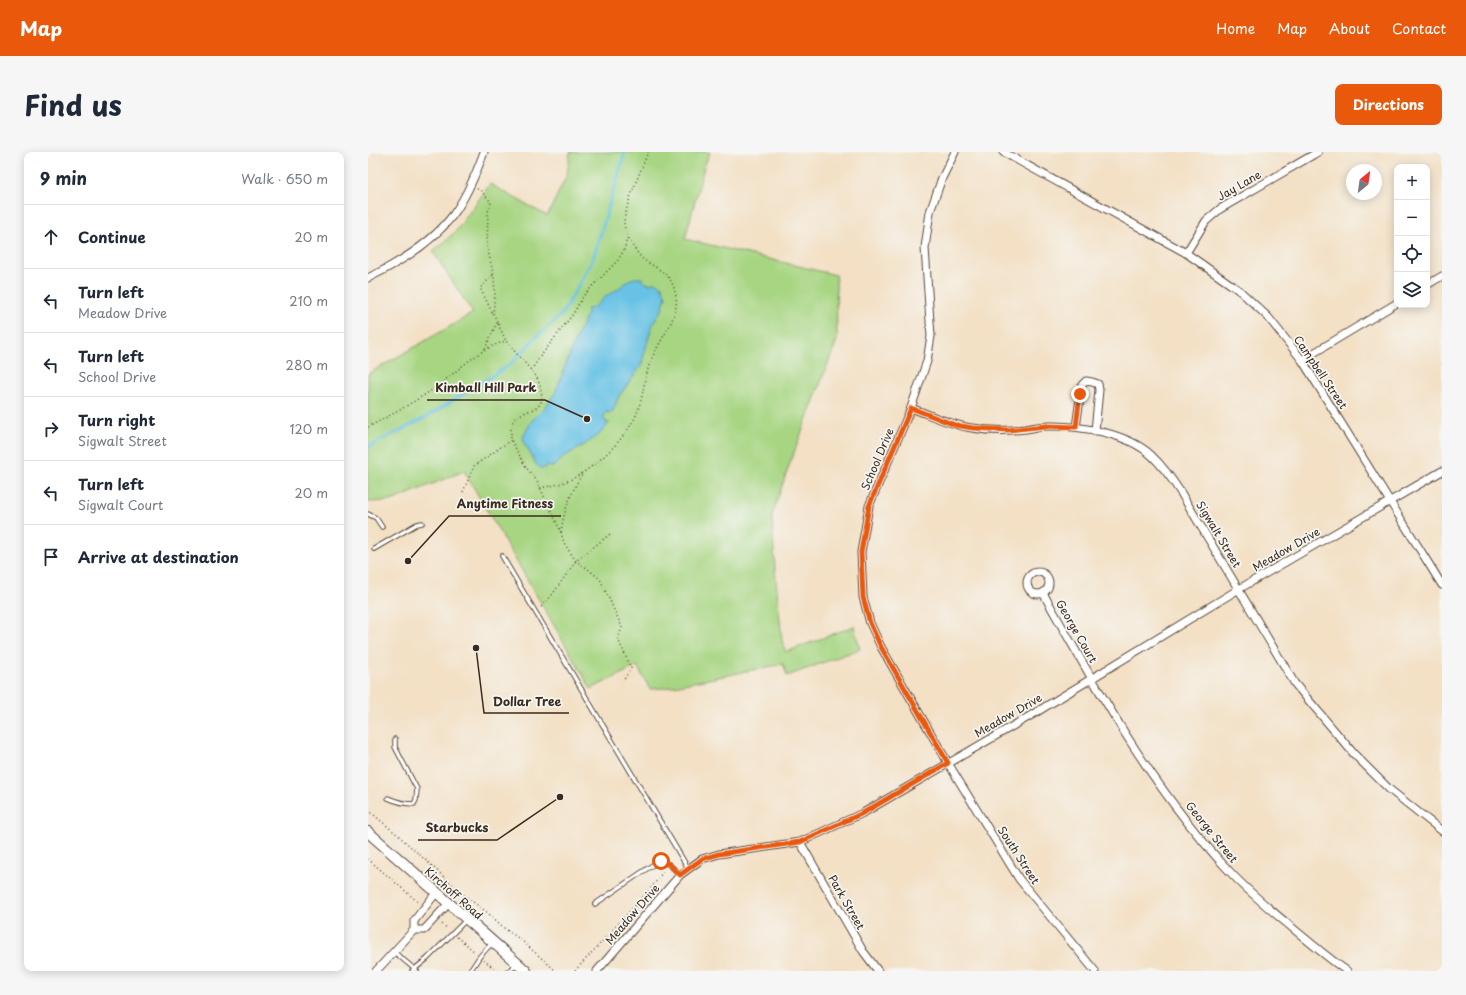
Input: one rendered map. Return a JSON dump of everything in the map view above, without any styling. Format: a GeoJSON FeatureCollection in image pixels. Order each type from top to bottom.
{"type":"FeatureCollection","features":[{"type":"Feature","properties":{"kind":"main road","name":"Kirchoff Road"},"geometry":{"type":"LineString","coordinates":[[368,832],[466,920],[526,971]]}},
{"type":"Feature","properties":{"kind":"street"},"geometry":{"type":"LineString","coordinates":[[368,278],[401,261],[441,229],[463,201],[476,175],[484,152]]}},
{"type":"Feature","properties":{"kind":"street","name":"School Drive"},"geometry":{"type":"LineString","coordinates":[[948,763],[881,647],[870,623],[863,597],[861,552],[869,506],[911,408],[927,361],[930,336],[925,248],[930,212],[942,178],[956,152]]}},
{"type":"Feature","properties":{"kind":"street","name":"Campbell Street"},"geometry":{"type":"LineString","coordinates":[[1003,152],[1186,252],[1240,291],[1268,317],[1302,360],[1442,585]]}},
{"type":"Feature","properties":{"kind":"street","name":"Jay Lane"},"geometry":{"type":"LineString","coordinates":[[1186,252],[1206,221],[1220,209],[1318,152]]}},
{"type":"Feature","properties":{"kind":"street"},"geometry":{"type":"LineString","coordinates":[[1430,283],[1442,276]]}},
{"type":"Feature","properties":{"kind":"street"},"geometry":{"type":"LineString","coordinates":[[1302,360],[1394,305]]}},
{"type":"Feature","properties":{"kind":"street"},"geometry":{"type":"LineString","coordinates":[[1076,427],[1082,385],[1086,381],[1092,382],[1098,384],[1099,390],[1095,431]]}},
{"type":"Feature","properties":{"kind":"street","name":"Sigwalt Street"},"geometry":{"type":"LineString","coordinates":[[911,408],[955,425],[973,428],[1008,430],[1046,426],[1076,427],[1122,439],[1138,445],[1150,454],[1163,467],[1181,492],[1295,684],[1354,754],[1388,789],[1442,831]]}},
{"type":"Feature","properties":{"kind":"street","name":"Meadow Drive"},"geometry":{"type":"LineString","coordinates":[[597,971],[680,875],[702,859],[719,854],[800,842],[863,813],[1030,716],[1239,589],[1442,471]]}},
{"type":"Feature","properties":{"kind":"street","name":"George Court"},"geometry":{"type":"LineString","coordinates":[[1043,593],[1091,679]]}},
{"type":"Feature","properties":{"kind":"street","name":"George Street"},"geometry":{"type":"LineString","coordinates":[[1091,679],[1157,782],[1232,874],[1264,905],[1334,962],[1348,971]]}},
{"type":"Feature","properties":{"kind":"street","name":"South Street"},"geometry":{"type":"LineString","coordinates":[[948,763],[1019,878],[1095,971]]}},
{"type":"Feature","properties":{"kind":"street","name":"Park Street"},"geometry":{"type":"LineString","coordinates":[[800,842],[863,951],[878,971]]}},
{"type":"Feature","properties":{"kind":"street"},"geometry":{"type":"LineString","coordinates":[[376,971],[414,930],[414,921],[436,893]]}},
{"type":"Feature","properties":{"kind":"street"},"geometry":{"type":"LineString","coordinates":[[414,930],[424,930],[448,904]]}},
{"type":"Feature","properties":{"kind":"lane"},"geometry":{"type":"LineString","coordinates":[[368,514],[376,518],[382,527]]}},
{"type":"Feature","properties":{"kind":"lane"},"geometry":{"type":"LineString","coordinates":[[374,549],[417,524],[422,523]]}},
{"type":"Feature","properties":{"kind":"lane"},"geometry":{"type":"LineString","coordinates":[[502,556],[688,868]]}},
{"type":"Feature","properties":{"kind":"lane"},"geometry":{"type":"LineString","coordinates":[[388,798],[399,803],[414,804],[417,796],[417,790],[395,747],[394,739]]}},
{"type":"Feature","properties":{"kind":"lane"},"geometry":{"type":"LineString","coordinates":[[594,904],[654,864],[661,861],[669,864],[680,875]]}},
{"type":"Feature","properties":{"kind":"lane"},"geometry":{"type":"LineString","coordinates":[[394,952],[415,970],[466,920]]}},
{"type":"Feature","properties":{"kind":"lane"},"geometry":{"type":"LineString","coordinates":[[470,971],[492,942]]}},
{"type":"Feature","properties":{"kind":"lane"},"geometry":{"type":"LineString","coordinates":[[508,971],[518,964]]}},
{"type":"Feature","properties":{"kind":"path"},"geometry":{"type":"LineString","coordinates":[[540,488],[555,485],[584,472],[608,453],[632,423],[639,408],[651,359],[672,320],[676,309],[676,298],[670,278],[661,269],[643,259],[631,244],[624,222],[630,199],[648,152]]}},
{"type":"Feature","properties":{"kind":"path"},"geometry":{"type":"LineString","coordinates":[[470,185],[481,190],[491,202],[488,212],[487,246],[495,294],[493,313]]}},
{"type":"Feature","properties":{"kind":"path"},"geometry":{"type":"LineString","coordinates":[[531,370],[574,314],[584,295],[618,260],[624,250],[628,235]]}},
{"type":"Feature","properties":{"kind":"path"},"geometry":{"type":"LineString","coordinates":[[493,275],[480,288],[510,348],[536,376],[540,385],[542,396],[538,407],[517,416],[513,421],[511,427],[511,440],[526,467],[537,481],[561,532],[564,543],[576,561],[600,579],[622,627],[618,639],[631,668],[623,681]]}},
{"type":"Feature","properties":{"kind":"path"},"geometry":{"type":"LineString","coordinates":[[485,349],[497,322]]}},
{"type":"Feature","properties":{"kind":"path"},"geometry":{"type":"LineString","coordinates":[[368,427],[432,390],[485,349],[506,341]]}},
{"type":"Feature","properties":{"kind":"path"},"geometry":{"type":"LineString","coordinates":[[463,492],[474,466],[511,440]]}},
{"type":"Feature","properties":{"kind":"path"},"geometry":{"type":"LineString","coordinates":[[561,532],[569,497],[584,472]]}},
{"type":"Feature","properties":{"kind":"path"},"geometry":{"type":"LineString","coordinates":[[536,611],[545,605],[576,561],[610,534]]}},
{"type":"Feature","properties":{"kind":"path"},"geometry":{"type":"LineString","coordinates":[[368,810],[465,896],[521,940],[556,971]]}},
{"type":"Feature","properties":{"kind":"path"},"geometry":{"type":"LineString","coordinates":[[575,971],[652,887],[669,864]]}},
{"type":"Feature","properties":{"kind":"green space"},"geometry":{"type":"Polygon","coordinates":[[[570,152],[710,152],[704,167],[685,239],[836,275],[837,340],[790,463],[772,515],[775,569],[782,641],[786,652],[854,626],[860,649],[787,676],[783,664],[664,688],[650,689],[637,666],[591,689],[464,471],[391,501],[368,502],[368,374],[473,313],[433,252],[456,231],[490,184],[547,216],[567,175],[570,152]]]}},
{"type":"Feature","properties":{"kind":"water"},"geometry":{"type":"Polygon","coordinates":[[[642,278],[643,282],[650,284],[654,282],[662,286],[666,297],[662,310],[651,329],[641,366],[619,396],[612,413],[606,412],[603,418],[609,423],[600,434],[565,456],[556,465],[552,467],[547,466],[541,469],[536,464],[524,443],[523,437],[532,420],[543,410],[555,393],[587,314],[587,309],[595,306],[629,280],[642,278]]]}},
{"type":"Feature","properties":{"kind":"waterway"},"geometry":{"type":"LineString","coordinates":[[368,447],[425,418],[511,364],[534,339],[563,313],[593,259],[625,152]]}},
{"type":"Feature","properties":{"kind":"place","name":"Kimball Hill Park"},"geometry":{"type":"Point","coordinates":[587,419]}},
{"type":"Feature","properties":{"kind":"place","name":"Anytime Fitness"},"geometry":{"type":"Point","coordinates":[408,561]}},
{"type":"Feature","properties":{"kind":"place","name":"Dollar Tree"},"geometry":{"type":"Point","coordinates":[476,648]}},
{"type":"Feature","properties":{"kind":"place","name":"Starbucks"},"geometry":{"type":"Point","coordinates":[560,797]}},
{"type":"Feature","properties":{"kind":"route"},"geometry":{"type":"LineString","coordinates":[[661,861],[669,864],[680,875],[702,859],[719,854],[800,842],[863,813],[948,763],[881,647],[870,623],[863,597],[861,552],[869,506],[911,408],[955,425],[973,428],[1008,430],[1046,426],[1076,427],[1080,394]]}}]}
